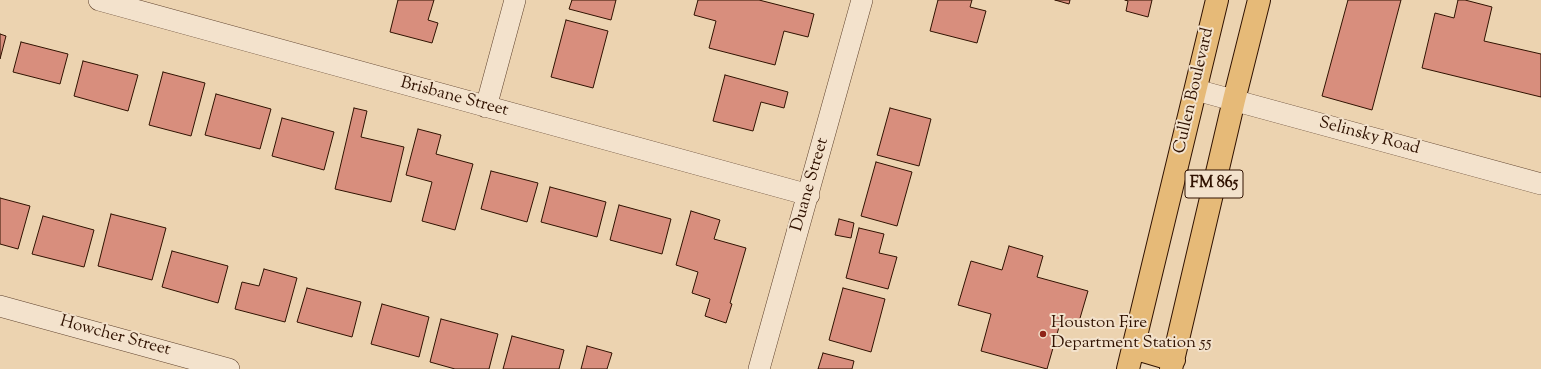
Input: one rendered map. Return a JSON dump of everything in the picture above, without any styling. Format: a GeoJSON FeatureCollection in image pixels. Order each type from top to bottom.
{"type":"FeatureCollection","features":[{"type":"Feature","properties":{"kind":"main road","name":"Cullen Boulevard"},"geometry":{"type":"LineString","coordinates":[[1130,359],[1217,0]]}},
{"type":"Feature","properties":{"kind":"main road","name":"FM 865"},"geometry":{"type":"LineString","coordinates":[[1172,365],[1259,0]]}},
{"type":"Feature","properties":{"kind":"main road"},"geometry":{"type":"LineString","coordinates":[[1130,359],[1172,365]]}},
{"type":"Feature","properties":{"kind":"street","name":"Brisbane Street"},"geometry":{"type":"LineString","coordinates":[[99,0],[164,9],[486,107],[809,195]]}},
{"type":"Feature","properties":{"kind":"street"},"geometry":{"type":"LineString","coordinates":[[486,107],[515,0]]}},
{"type":"Feature","properties":{"kind":"street","name":"Duane Street"},"geometry":{"type":"LineString","coordinates":[[759,369],[809,195],[862,0]]}},
{"type":"Feature","properties":{"kind":"street","name":"Selinsky Road"},"geometry":{"type":"LineString","coordinates":[[1196,90],[1541,184]]}},
{"type":"Feature","properties":{"kind":"street","name":"Howcher Street"},"geometry":{"type":"LineString","coordinates":[[0,306],[229,369]]}},
{"type":"Feature","properties":{"kind":"building"},"geometry":{"type":"Polygon","coordinates":[[[398,0],[434,0],[428,20],[438,23],[432,43],[390,32],[398,0]]]}},
{"type":"Feature","properties":{"kind":"building"},"geometry":{"type":"Polygon","coordinates":[[[572,0],[616,0],[611,20],[569,9],[572,0]]]}},
{"type":"Feature","properties":{"kind":"building"},"geometry":{"type":"Polygon","coordinates":[[[698,0],[759,0],[814,14],[808,37],[784,31],[775,65],[709,48],[716,21],[694,15],[698,0]]]}},
{"type":"Feature","properties":{"kind":"building"},"geometry":{"type":"Polygon","coordinates":[[[938,0],[972,0],[970,7],[986,11],[977,43],[930,31],[938,0]]]}},
{"type":"Feature","properties":{"kind":"building"},"geometry":{"type":"Polygon","coordinates":[[[1055,0],[1070,0],[1069,4],[1055,0]]]}},
{"type":"Feature","properties":{"kind":"building"},"geometry":{"type":"Polygon","coordinates":[[[1125,0],[1152,0],[1148,17],[1126,11],[1128,1],[1125,0]]]}},
{"type":"Feature","properties":{"kind":"building"},"geometry":{"type":"Polygon","coordinates":[[[1348,0],[1401,0],[1372,110],[1322,96],[1348,0]]]}},
{"type":"Feature","properties":{"kind":"building"},"geometry":{"type":"Polygon","coordinates":[[[1458,0],[1465,0],[1492,7],[1484,41],[1541,54],[1541,97],[1422,68],[1435,13],[1454,18],[1458,0]]]}},
{"type":"Feature","properties":{"kind":"building"},"geometry":{"type":"Polygon","coordinates":[[[566,20],[608,31],[593,88],[551,77],[566,20]]]}},
{"type":"Feature","properties":{"kind":"building"},"geometry":{"type":"Polygon","coordinates":[[[0,34],[6,36],[0,59],[0,34]]]}},
{"type":"Feature","properties":{"kind":"building"},"geometry":{"type":"Polygon","coordinates":[[[21,42],[68,54],[60,84],[13,72],[21,42]]]}},
{"type":"Feature","properties":{"kind":"building"},"geometry":{"type":"Polygon","coordinates":[[[83,61],[138,75],[128,111],[74,96],[83,61]]]}},
{"type":"Feature","properties":{"kind":"building"},"geometry":{"type":"Polygon","coordinates":[[[163,72],[205,83],[191,136],[149,125],[163,72]]]}},
{"type":"Feature","properties":{"kind":"building"},"geometry":{"type":"Polygon","coordinates":[[[725,75],[788,92],[784,108],[761,102],[753,131],[713,121],[725,75]]]}},
{"type":"Feature","properties":{"kind":"building"},"geometry":{"type":"Polygon","coordinates":[[[216,94],[271,109],[260,149],[205,135],[216,94]]]}},
{"type":"Feature","properties":{"kind":"building"},"geometry":{"type":"Polygon","coordinates":[[[354,108],[367,111],[361,137],[404,147],[391,202],[335,189],[354,108]]]}},
{"type":"Feature","properties":{"kind":"building"},"geometry":{"type":"Polygon","coordinates":[[[890,108],[931,119],[919,166],[877,155],[890,108]]]}},
{"type":"Feature","properties":{"kind":"building"},"geometry":{"type":"Polygon","coordinates":[[[282,118],[334,132],[324,170],[272,156],[282,118]]]}},
{"type":"Feature","properties":{"kind":"building"},"geometry":{"type":"Polygon","coordinates":[[[418,129],[441,135],[436,154],[473,164],[455,230],[422,221],[432,182],[406,175],[418,129]]]}},
{"type":"Feature","properties":{"kind":"building"},"geometry":{"type":"Polygon","coordinates":[[[876,162],[912,172],[897,226],[861,216],[876,162]]]}},
{"type":"Feature","properties":{"kind":"building"},"geometry":{"type":"Polygon","coordinates":[[[491,171],[538,183],[527,222],[481,209],[491,171]]]}},
{"type":"Feature","properties":{"kind":"building"},"geometry":{"type":"Polygon","coordinates":[[[550,187],[606,202],[597,237],[541,222],[550,187]]]}},
{"type":"Feature","properties":{"kind":"building"},"geometry":{"type":"Polygon","coordinates":[[[0,198],[30,206],[18,249],[0,244],[0,198]]]}},
{"type":"Feature","properties":{"kind":"building"},"geometry":{"type":"Polygon","coordinates":[[[619,205],[671,219],[662,254],[610,240],[619,205]]]}},
{"type":"Feature","properties":{"kind":"building"},"geometry":{"type":"Polygon","coordinates":[[[691,211],[720,220],[714,239],[746,248],[730,303],[732,304],[726,323],[705,316],[710,299],[692,293],[698,272],[676,265],[691,211]]]}},
{"type":"Feature","properties":{"kind":"building"},"geometry":{"type":"Polygon","coordinates":[[[111,214],[166,228],[152,280],[98,266],[111,214]]]}},
{"type":"Feature","properties":{"kind":"building"},"geometry":{"type":"Polygon","coordinates":[[[43,216],[94,230],[84,267],[32,254],[43,216]]]}},
{"type":"Feature","properties":{"kind":"building"},"geometry":{"type":"Polygon","coordinates":[[[839,219],[854,223],[851,238],[835,235],[839,219]]]}},
{"type":"Feature","properties":{"kind":"building"},"geometry":{"type":"Polygon","coordinates":[[[859,228],[884,234],[879,253],[897,257],[888,289],[846,278],[859,228]]]}},
{"type":"Feature","properties":{"kind":"building"},"geometry":{"type":"Polygon","coordinates":[[[1009,246],[1043,256],[1037,277],[1088,291],[1078,325],[1061,320],[1047,369],[981,351],[991,314],[958,305],[971,261],[1002,270],[1009,246]]]}},
{"type":"Feature","properties":{"kind":"building"},"geometry":{"type":"Polygon","coordinates":[[[172,251],[228,266],[218,303],[162,287],[172,251]]]}},
{"type":"Feature","properties":{"kind":"building"},"geometry":{"type":"Polygon","coordinates":[[[264,269],[297,278],[285,322],[235,309],[242,282],[259,286],[264,269]]]}},
{"type":"Feature","properties":{"kind":"building"},"geometry":{"type":"Polygon","coordinates":[[[307,288],[361,302],[352,337],[297,322],[307,288]]]}},
{"type":"Feature","properties":{"kind":"building"},"geometry":{"type":"Polygon","coordinates":[[[843,288],[885,299],[871,352],[829,340],[843,288]]]}},
{"type":"Feature","properties":{"kind":"building"},"geometry":{"type":"Polygon","coordinates":[[[382,304],[429,317],[419,357],[371,344],[382,304]]]}},
{"type":"Feature","properties":{"kind":"building"},"geometry":{"type":"Polygon","coordinates":[[[441,319],[498,334],[489,369],[455,369],[430,362],[441,319]]]}},
{"type":"Feature","properties":{"kind":"building"},"geometry":{"type":"Polygon","coordinates":[[[512,336],[564,350],[559,369],[503,369],[512,336]]]}},
{"type":"Feature","properties":{"kind":"building"},"geometry":{"type":"Polygon","coordinates":[[[587,346],[612,353],[607,369],[581,369],[587,346]]]}},
{"type":"Feature","properties":{"kind":"building"},"geometry":{"type":"Polygon","coordinates":[[[823,353],[854,361],[852,369],[818,369],[823,353]]]}},
{"type":"Feature","properties":{"kind":"place","name":"Houston Fire Department Station 55"},"geometry":{"type":"Point","coordinates":[1043,334]}}]}
